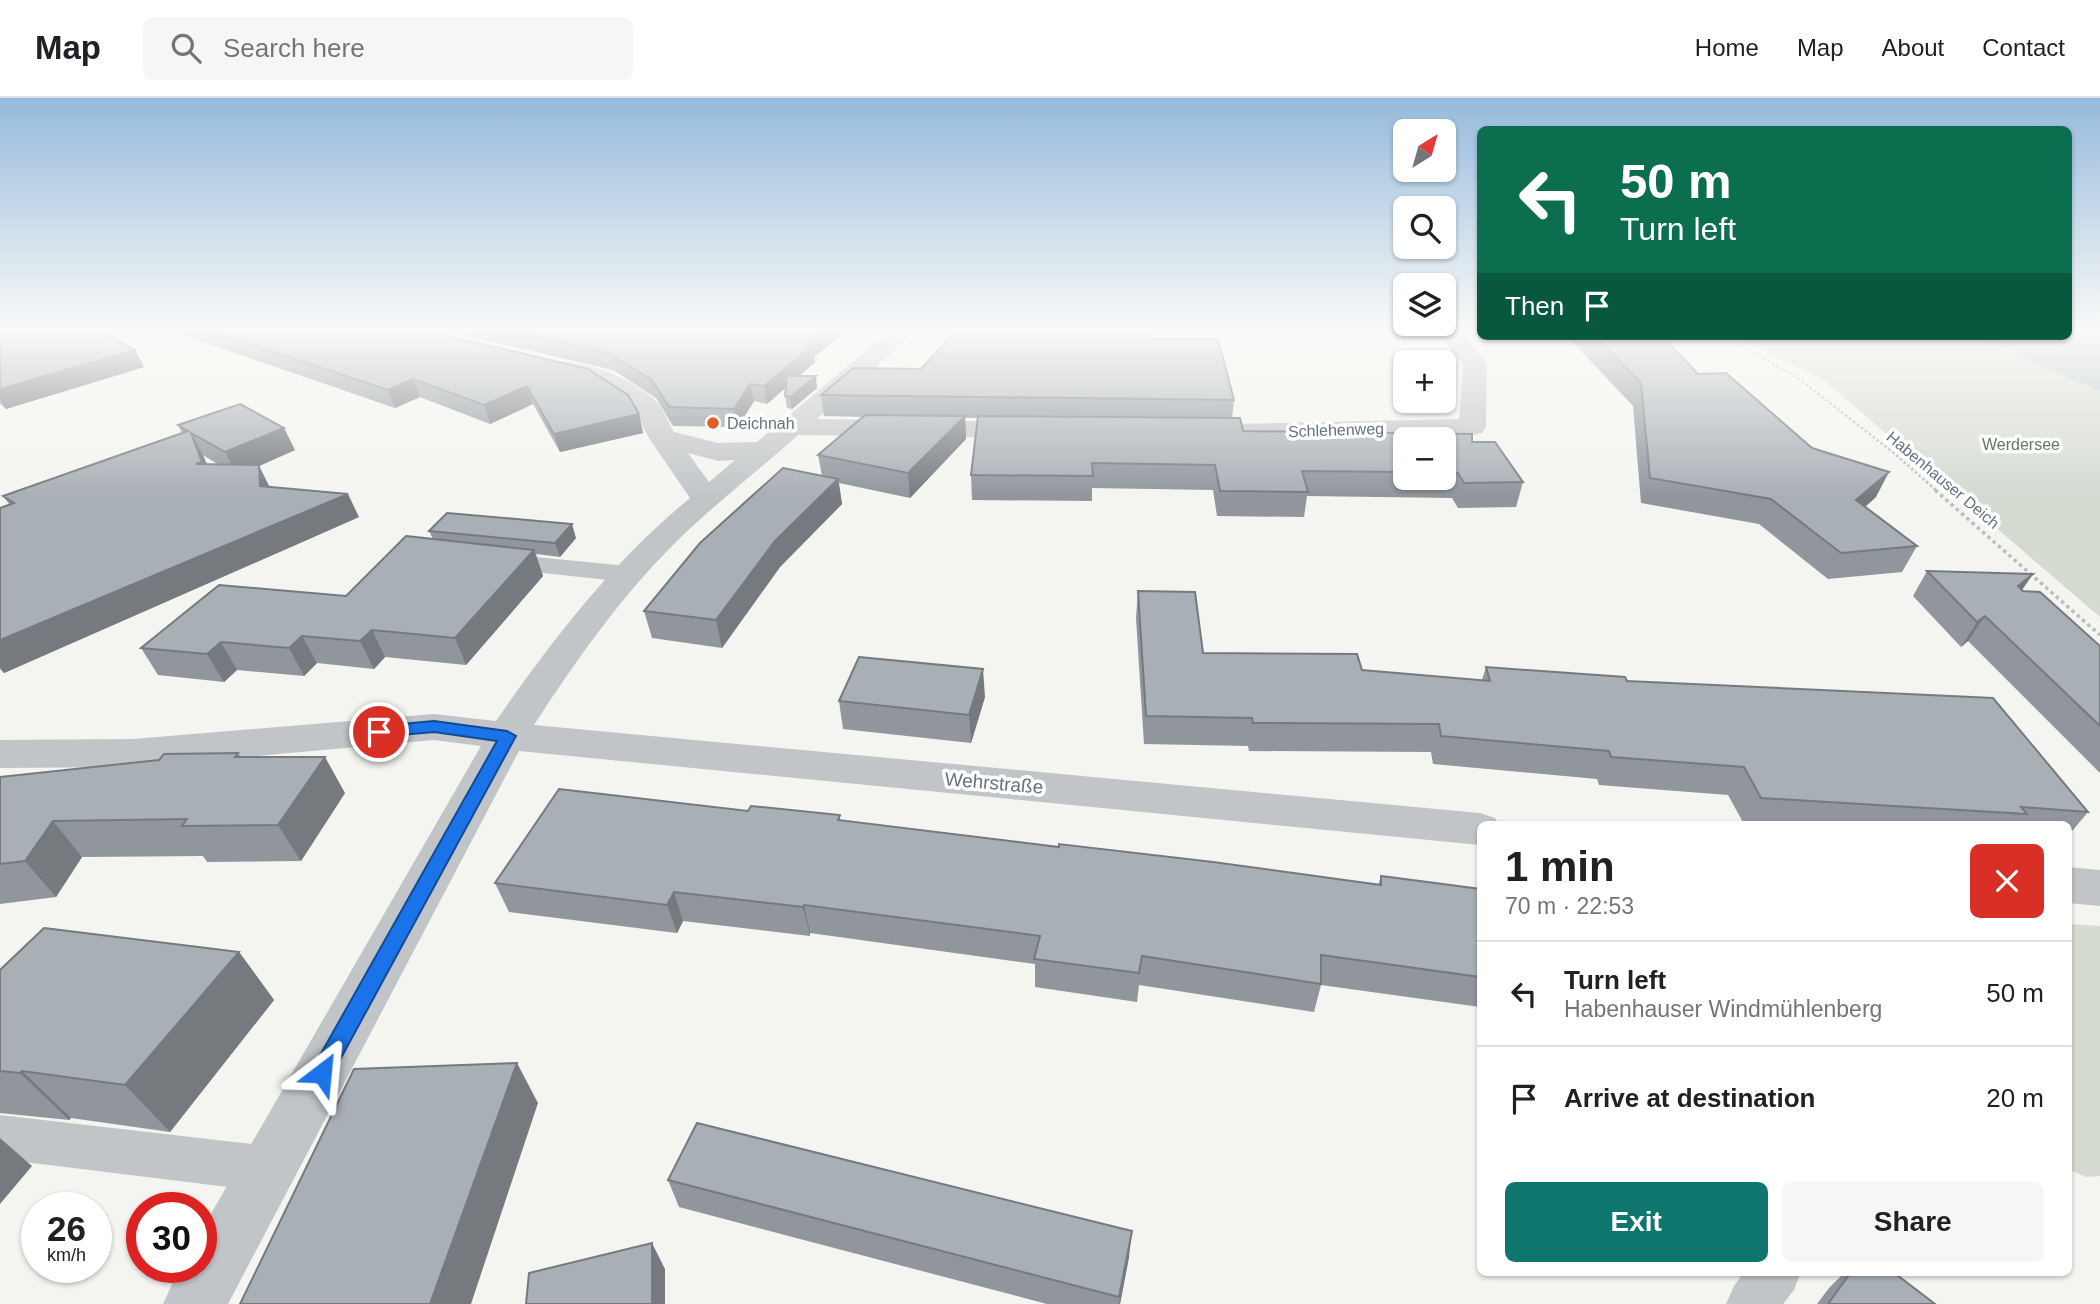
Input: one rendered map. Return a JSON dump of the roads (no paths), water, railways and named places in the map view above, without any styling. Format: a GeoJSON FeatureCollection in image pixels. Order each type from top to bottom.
{"type":"FeatureCollection","features":[{"type":"Feature","properties":{"kind":"street"},"geometry":{"type":"LineString","coordinates":[[613,384],[646,406],[663,438],[706,500]]}},
{"type":"Feature","properties":{"kind":"street"},"geometry":{"type":"LineString","coordinates":[[194,1304],[507,736],[563,652],[627,574],[668,532],[844,384]]}},
{"type":"Feature","properties":{"kind":"street","name":"Schlehenweg"},"geometry":{"type":"LineString","coordinates":[[1213,432],[1472,427],[1474,384]]}},
{"type":"Feature","properties":{"kind":"street"},"geometry":{"type":"LineString","coordinates":[[795,427],[1050,430]]}},
{"type":"Feature","properties":{"kind":"street"},"geometry":{"type":"LineString","coordinates":[[663,438],[718,452],[767,450]]}},
{"type":"Feature","properties":{"kind":"street","name":"Wehrstraße"},"geometry":{"type":"LineString","coordinates":[[0,754],[133,753],[434,727],[1477,829]]}},
{"type":"Feature","properties":{"kind":"street"},"geometry":{"type":"LineString","coordinates":[[2072,885],[2100,888]]}},
{"type":"Feature","properties":{"kind":"lane"},"geometry":{"type":"LineString","coordinates":[[467,558],[627,574]]}},
{"type":"Feature","properties":{"kind":"lane"},"geometry":{"type":"LineString","coordinates":[[0,1136],[269,1168]]}},
{"type":"Feature","properties":{"kind":"lane"},"geometry":{"type":"LineString","coordinates":[[1752,1304],[1773,1276]]}},
{"type":"Feature","properties":{"kind":"place","name":"Deichnah"},"geometry":{"type":"Point","coordinates":[713,423]}},
{"type":"Feature","properties":{"kind":"park label","name":"Werdersee"},"geometry":{"type":"Point","coordinates":[2021,444]}}]}
